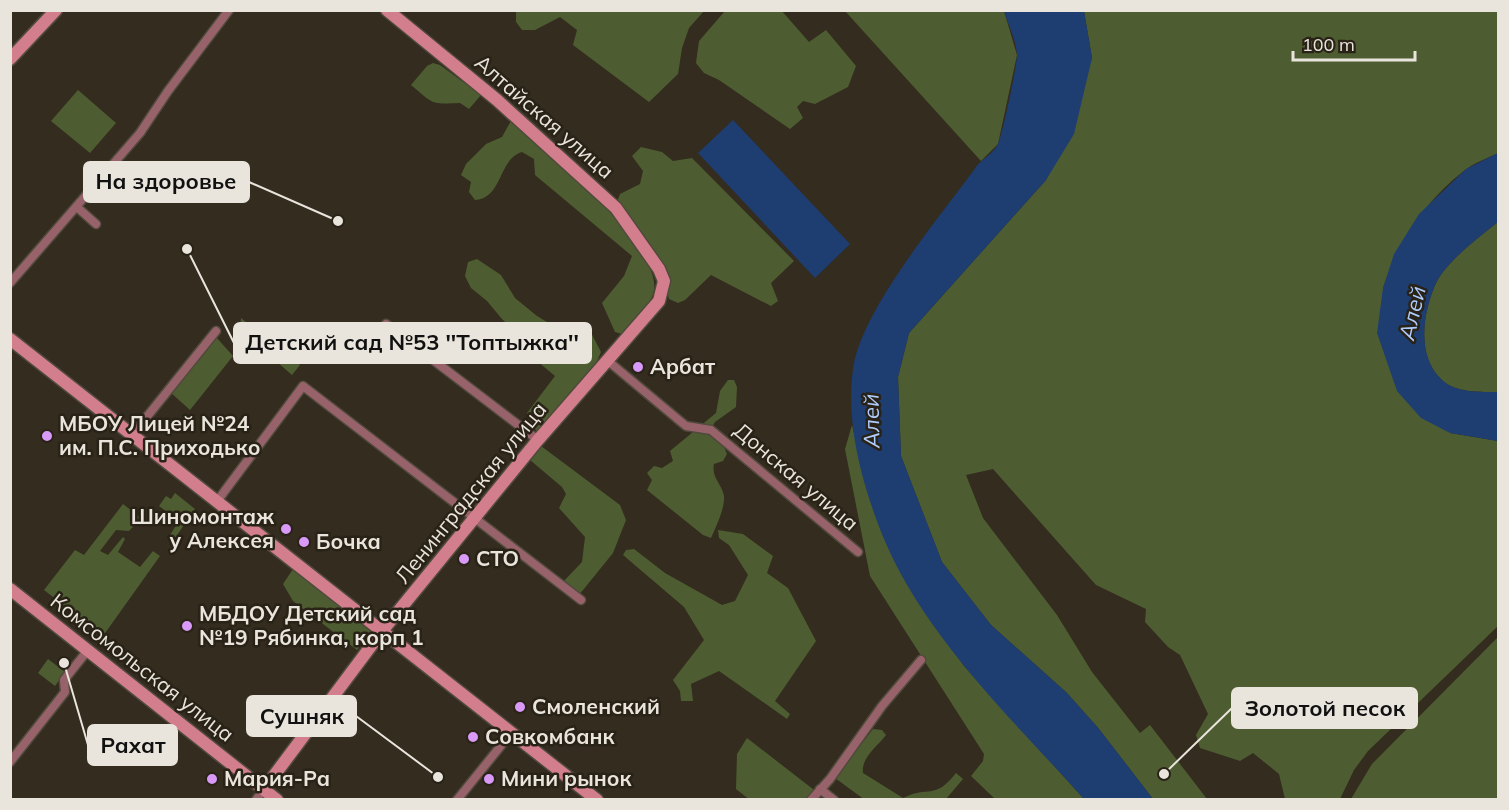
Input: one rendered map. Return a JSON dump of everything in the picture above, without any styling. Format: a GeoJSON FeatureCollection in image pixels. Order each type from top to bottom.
{"type":"FeatureCollection","features":[{"type":"Feature","properties":{"kind":"main road"},"geometry":{"type":"LineString","coordinates":[[13,52],[57,10]]}},
{"type":"Feature","properties":{"kind":"main road","name":"Алтайская улица"},"geometry":{"type":"LineString","coordinates":[[387,10],[498,100],[596,187],[616,208],[659,269]]}},
{"type":"Feature","properties":{"kind":"main road","name":"Ленинградская улица"},"geometry":{"type":"LineString","coordinates":[[264,789],[383,630],[538,440],[659,301],[663,281],[659,269]]}},
{"type":"Feature","properties":{"kind":"main road"},"geometry":{"type":"LineString","coordinates":[[10,339],[218,500],[597,800]]}},
{"type":"Feature","properties":{"kind":"main road","name":"Комсомольская улица"},"geometry":{"type":"LineString","coordinates":[[10,589],[277,800]]}},
{"type":"Feature","properties":{"kind":"street"},"geometry":{"type":"LineString","coordinates":[[10,283],[78,208],[140,133],[168,91],[229,10]]}},
{"type":"Feature","properties":{"kind":"street"},"geometry":{"type":"LineString","coordinates":[[78,208],[96,225]]}},
{"type":"Feature","properties":{"kind":"street"},"geometry":{"type":"LineString","coordinates":[[386,324],[538,440]]}},
{"type":"Feature","properties":{"kind":"street"},"geometry":{"type":"LineString","coordinates":[[133,434],[216,331]]}},
{"type":"Feature","properties":{"kind":"street","name":"Донская улица"},"geometry":{"type":"LineString","coordinates":[[608,361],[686,426],[711,430],[858,552]]}},
{"type":"Feature","properties":{"kind":"street"},"geometry":{"type":"LineString","coordinates":[[218,500],[303,386],[476,517],[580,600]]}},
{"type":"Feature","properties":{"kind":"street"},"geometry":{"type":"LineString","coordinates":[[10,762],[65,692],[64,680],[88,650]]}},
{"type":"Feature","properties":{"kind":"street"},"geometry":{"type":"LineString","coordinates":[[811,800],[882,705],[921,660]]}},
{"type":"Feature","properties":{"kind":"street"},"geometry":{"type":"LineString","coordinates":[[457,800],[512,732]]}},
{"type":"Feature","properties":{"kind":"street","name":"Ленинградская улица"},"geometry":{"type":"LineString","coordinates":[[256,800],[264,789]]}},
{"type":"Feature","properties":{"kind":"street"},"geometry":{"type":"LineString","coordinates":[[820,789],[834,800]]}},
{"type":"Feature","properties":{"kind":"green space"},"geometry":{"type":"Polygon","coordinates":[[[516,10],[704,11],[689,28],[682,48],[678,74],[649,102],[573,45],[577,30],[560,17],[535,30],[522,30],[516,22],[516,10]]]}},
{"type":"Feature","properties":{"kind":"green space"},"geometry":{"type":"Polygon","coordinates":[[[781,10],[809,42],[826,30],[856,66],[848,87],[815,104],[803,101],[797,107],[803,118],[790,129],[719,80],[704,73],[696,63],[699,41],[725,11],[781,10]]]}},
{"type":"Feature","properties":{"kind":"green space"},"geometry":{"type":"Polygon","coordinates":[[[845,11],[1004,11],[1017,55],[998,144],[981,161],[845,11]]]}},
{"type":"Feature","properties":{"kind":"green space"},"geometry":{"type":"Polygon","coordinates":[[[1084,11],[1498,11],[1498,153],[1465,170],[1450,182],[1425,209],[1405,238],[1383,288],[1450,433],[1498,441],[1498,626],[1368,751],[1354,770],[1340,799],[1285,799],[1279,774],[1253,753],[1240,761],[1200,748],[1196,735],[1208,714],[1180,655],[1168,647],[1145,622],[1146,609],[1096,585],[993,469],[966,475],[983,518],[1057,615],[1092,672],[1140,733],[1150,725],[1207,799],[1153,799],[1099,729],[1067,693],[991,625],[942,562],[901,456],[898,377],[909,333],[1046,180],[1092,58],[1084,11]]]}},
{"type":"Feature","properties":{"kind":"green space"},"geometry":{"type":"Polygon","coordinates":[[[433,63],[440,65],[481,95],[469,109],[460,103],[433,102],[411,85],[427,66],[433,63]]]}},
{"type":"Feature","properties":{"kind":"green space"},"geometry":{"type":"Polygon","coordinates":[[[78,90],[116,123],[90,153],[51,121],[78,90]]]}},
{"type":"Feature","properties":{"kind":"green space"},"geometry":{"type":"Polygon","coordinates":[[[512,119],[573,174],[621,224],[651,271],[654,290],[652,296],[641,314],[622,334],[615,332],[602,303],[624,276],[632,256],[535,175],[534,159],[522,152],[514,156],[508,162],[491,193],[484,198],[475,200],[469,192],[471,182],[461,175],[466,164],[486,144],[502,137],[512,119]]]}},
{"type":"Feature","properties":{"kind":"green space"},"geometry":{"type":"Polygon","coordinates":[[[641,147],[662,152],[673,161],[692,158],[794,261],[771,283],[778,301],[771,306],[711,275],[685,300],[678,303],[669,299],[663,272],[617,202],[620,194],[640,184],[643,171],[632,156],[641,147]]]}},
{"type":"Feature","properties":{"kind":"green space"},"geometry":{"type":"Polygon","coordinates":[[[1498,222],[1498,392],[1476,392],[1446,384],[1433,369],[1425,346],[1425,320],[1431,294],[1441,275],[1464,250],[1498,222]]]}},
{"type":"Feature","properties":{"kind":"green space"},"geometry":{"type":"Polygon","coordinates":[[[477,259],[501,275],[515,298],[537,316],[572,337],[586,323],[601,352],[597,361],[540,432],[530,427],[527,413],[555,376],[537,361],[532,348],[487,301],[471,288],[465,276],[468,262],[477,259]]]}},
{"type":"Feature","properties":{"kind":"green space"},"geometry":{"type":"Polygon","coordinates":[[[241,318],[300,365],[292,375],[240,330],[241,318]]]}},
{"type":"Feature","properties":{"kind":"green space"},"geometry":{"type":"Polygon","coordinates":[[[216,337],[233,356],[190,410],[170,392],[216,337]]]}},
{"type":"Feature","properties":{"kind":"green space"},"geometry":{"type":"Polygon","coordinates":[[[728,380],[734,380],[737,387],[736,407],[715,422],[708,434],[724,447],[727,454],[723,461],[714,464],[713,469],[723,492],[724,501],[711,538],[703,535],[647,490],[652,480],[647,473],[654,466],[662,468],[673,461],[670,451],[716,413],[720,391],[728,380]]]}},
{"type":"Feature","properties":{"kind":"green space"},"geometry":{"type":"Polygon","coordinates":[[[852,425],[868,490],[918,601],[964,666],[1084,799],[995,799],[971,776],[983,761],[984,754],[870,576],[845,449],[852,425]]]}},
{"type":"Feature","properties":{"kind":"green space"},"geometry":{"type":"Polygon","coordinates":[[[541,446],[620,505],[626,520],[613,553],[579,595],[562,583],[582,562],[585,537],[559,508],[566,494],[562,487],[530,460],[541,446]]]}},
{"type":"Feature","properties":{"kind":"green space"},"geometry":{"type":"Polygon","coordinates":[[[175,493],[195,509],[175,538],[170,535],[179,521],[159,506],[166,496],[171,499],[175,493]]]}},
{"type":"Feature","properties":{"kind":"green space"},"geometry":{"type":"Polygon","coordinates":[[[123,504],[141,518],[129,531],[116,530],[100,551],[108,555],[123,537],[125,539],[118,552],[140,567],[153,551],[160,556],[103,636],[44,590],[75,550],[84,555],[123,504]]]}},
{"type":"Feature","properties":{"kind":"green space"},"geometry":{"type":"Polygon","coordinates":[[[718,530],[743,534],[773,556],[767,573],[788,588],[816,641],[775,701],[790,714],[787,719],[719,671],[691,684],[693,701],[681,701],[680,691],[673,680],[704,640],[684,607],[623,555],[626,550],[634,549],[665,573],[722,605],[735,601],[748,575],[729,545],[719,538],[718,530]]]}},
{"type":"Feature","properties":{"kind":"green space"},"geometry":{"type":"Polygon","coordinates":[[[293,569],[373,631],[357,650],[293,601],[283,584],[293,569]]]}},
{"type":"Feature","properties":{"kind":"green space"},"geometry":{"type":"Polygon","coordinates":[[[1498,637],[1498,799],[1351,799],[1372,764],[1498,637]]]}},
{"type":"Feature","properties":{"kind":"green space"},"geometry":{"type":"Polygon","coordinates":[[[48,659],[65,672],[55,686],[38,673],[48,659]]]}},
{"type":"Feature","properties":{"kind":"green space"},"geometry":{"type":"Polygon","coordinates":[[[873,729],[882,730],[886,735],[867,757],[863,773],[903,798],[936,790],[956,773],[963,779],[946,799],[865,800],[835,778],[873,729]]]}},
{"type":"Feature","properties":{"kind":"green space"},"geometry":{"type":"Polygon","coordinates":[[[747,738],[818,793],[812,799],[750,800],[736,789],[737,754],[747,738]]]}},
{"type":"Feature","properties":{"kind":"water","name":"Алей"},"geometry":{"type":"Polygon","coordinates":[[[1004,11],[1084,11],[1092,58],[1074,134],[1046,180],[909,333],[898,377],[901,456],[942,562],[991,625],[1067,693],[1099,729],[1153,799],[1084,799],[973,676],[947,644],[901,575],[869,499],[854,434],[851,390],[853,369],[859,345],[871,320],[886,292],[923,237],[976,167],[996,147],[1000,138],[1017,60],[1014,38],[1004,11]]]}},
{"type":"Feature","properties":{"kind":"water"},"geometry":{"type":"Polygon","coordinates":[[[733,120],[850,244],[815,278],[698,153],[733,120]]]}},
{"type":"Feature","properties":{"kind":"water","name":"Алей"},"geometry":{"type":"Polygon","coordinates":[[[1498,153],[1498,222],[1464,250],[1441,275],[1431,294],[1424,333],[1428,358],[1433,369],[1446,384],[1468,391],[1498,392],[1498,441],[1450,433],[1421,418],[1397,391],[1377,333],[1383,288],[1394,254],[1419,214],[1466,169],[1498,153]]]}},
{"type":"Feature","properties":{"kind":"place","name":"На здоровье"},"geometry":{"type":"Point","coordinates":[338,221]}},
{"type":"Feature","properties":{"kind":"place","name":"Детский сад №53 ''Топтыжка''"},"geometry":{"type":"Point","coordinates":[187,249]}},
{"type":"Feature","properties":{"kind":"place","name":"Арбат"},"geometry":{"type":"Point","coordinates":[638,367]}},
{"type":"Feature","properties":{"kind":"place","name":"МБОУ Лицей №24 им. П.С. Приходько"},"geometry":{"type":"Point","coordinates":[47,436]}},
{"type":"Feature","properties":{"kind":"place","name":"Шиномонтаж у Алексея"},"geometry":{"type":"Point","coordinates":[286,529]}},
{"type":"Feature","properties":{"kind":"place","name":"Бочка"},"geometry":{"type":"Point","coordinates":[304,542]}},
{"type":"Feature","properties":{"kind":"place","name":"СТО"},"geometry":{"type":"Point","coordinates":[464,559]}},
{"type":"Feature","properties":{"kind":"place","name":"МБДОУ Детский сад №19 Рябинка, корп 1"},"geometry":{"type":"Point","coordinates":[187,626]}},
{"type":"Feature","properties":{"kind":"place","name":"Рахат"},"geometry":{"type":"Point","coordinates":[64,663]}},
{"type":"Feature","properties":{"kind":"place","name":"Смоленский"},"geometry":{"type":"Point","coordinates":[520,707]}},
{"type":"Feature","properties":{"kind":"place","name":"Совкомбанк"},"geometry":{"type":"Point","coordinates":[473,737]}},
{"type":"Feature","properties":{"kind":"place","name":"Золотой песок"},"geometry":{"type":"Point","coordinates":[1164,774]}},
{"type":"Feature","properties":{"kind":"place","name":"Сушняк"},"geometry":{"type":"Point","coordinates":[438,777]}},
{"type":"Feature","properties":{"kind":"place","name":"Мария-Ра"},"geometry":{"type":"Point","coordinates":[212,779]}},
{"type":"Feature","properties":{"kind":"place","name":"Мини рынок"},"geometry":{"type":"Point","coordinates":[489,779]}}]}
